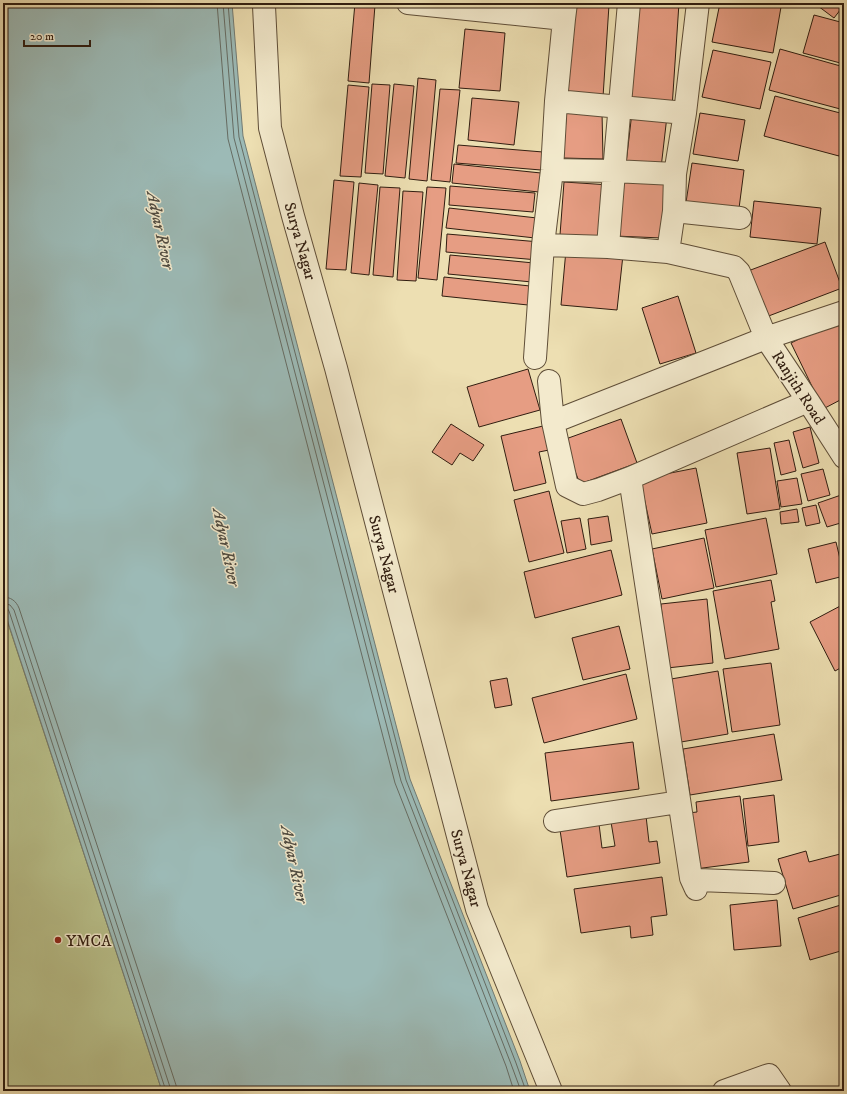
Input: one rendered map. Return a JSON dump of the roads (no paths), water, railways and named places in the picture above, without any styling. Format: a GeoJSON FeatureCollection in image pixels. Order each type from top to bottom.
{"type":"FeatureCollection","features":[{"type":"Feature","properties":{"kind":"street"},"geometry":{"type":"LineString","coordinates":[[408,3],[565,11],[534,358]]}},
{"type":"Feature","properties":{"kind":"street"},"geometry":{"type":"LineString","coordinates":[[608,246],[613,171],[621,107],[629,3]]}},
{"type":"Feature","properties":{"kind":"street"},"geometry":{"type":"LineString","coordinates":[[543,245],[608,246],[668,252],[674,211],[675,174],[685,113],[698,3]]}},
{"type":"Feature","properties":{"kind":"street","name":"Surya Nagar"},"geometry":{"type":"LineString","coordinates":[[264,6],[270,128],[293,216],[336,368],[477,909],[551,1091]]}},
{"type":"Feature","properties":{"kind":"street"},"geometry":{"type":"LineString","coordinates":[[556,100],[685,113]]}},
{"type":"Feature","properties":{"kind":"street"},"geometry":{"type":"LineString","coordinates":[[552,170],[675,174]]}},
{"type":"Feature","properties":{"kind":"street"},"geometry":{"type":"LineString","coordinates":[[674,211],[740,218]]}},
{"type":"Feature","properties":{"kind":"street","name":"Ranjith Road"},"geometry":{"type":"LineString","coordinates":[[668,252],[734,267],[737,269],[766,338],[844,456]]}},
{"type":"Feature","properties":{"kind":"street"},"geometry":{"type":"LineString","coordinates":[[553,422],[766,338],[844,312]]}},
{"type":"Feature","properties":{"kind":"street"},"geometry":{"type":"LineString","coordinates":[[549,381],[553,422],[567,486],[583,494],[630,478],[808,401]]}},
{"type":"Feature","properties":{"kind":"street"},"geometry":{"type":"LineString","coordinates":[[630,478],[691,878],[696,889],[698,880],[774,883]]}},
{"type":"Feature","properties":{"kind":"street"},"geometry":{"type":"LineString","coordinates":[[555,821],[679,802]]}},
{"type":"Feature","properties":{"kind":"street"},"geometry":{"type":"LineString","coordinates":[[724,1091],[769,1075],[780,1091]]}},
{"type":"Feature","properties":{"kind":"water","name":"Adyar River"},"geometry":{"type":"Polygon","coordinates":[[[3,3],[232,3],[243,136],[410,779],[520,1061],[530,1091],[162,1091],[3,607],[3,3]]]}},
{"type":"Feature","properties":{"kind":"place","name":"YMCA"},"geometry":{"type":"Point","coordinates":[58,940]}}]}
